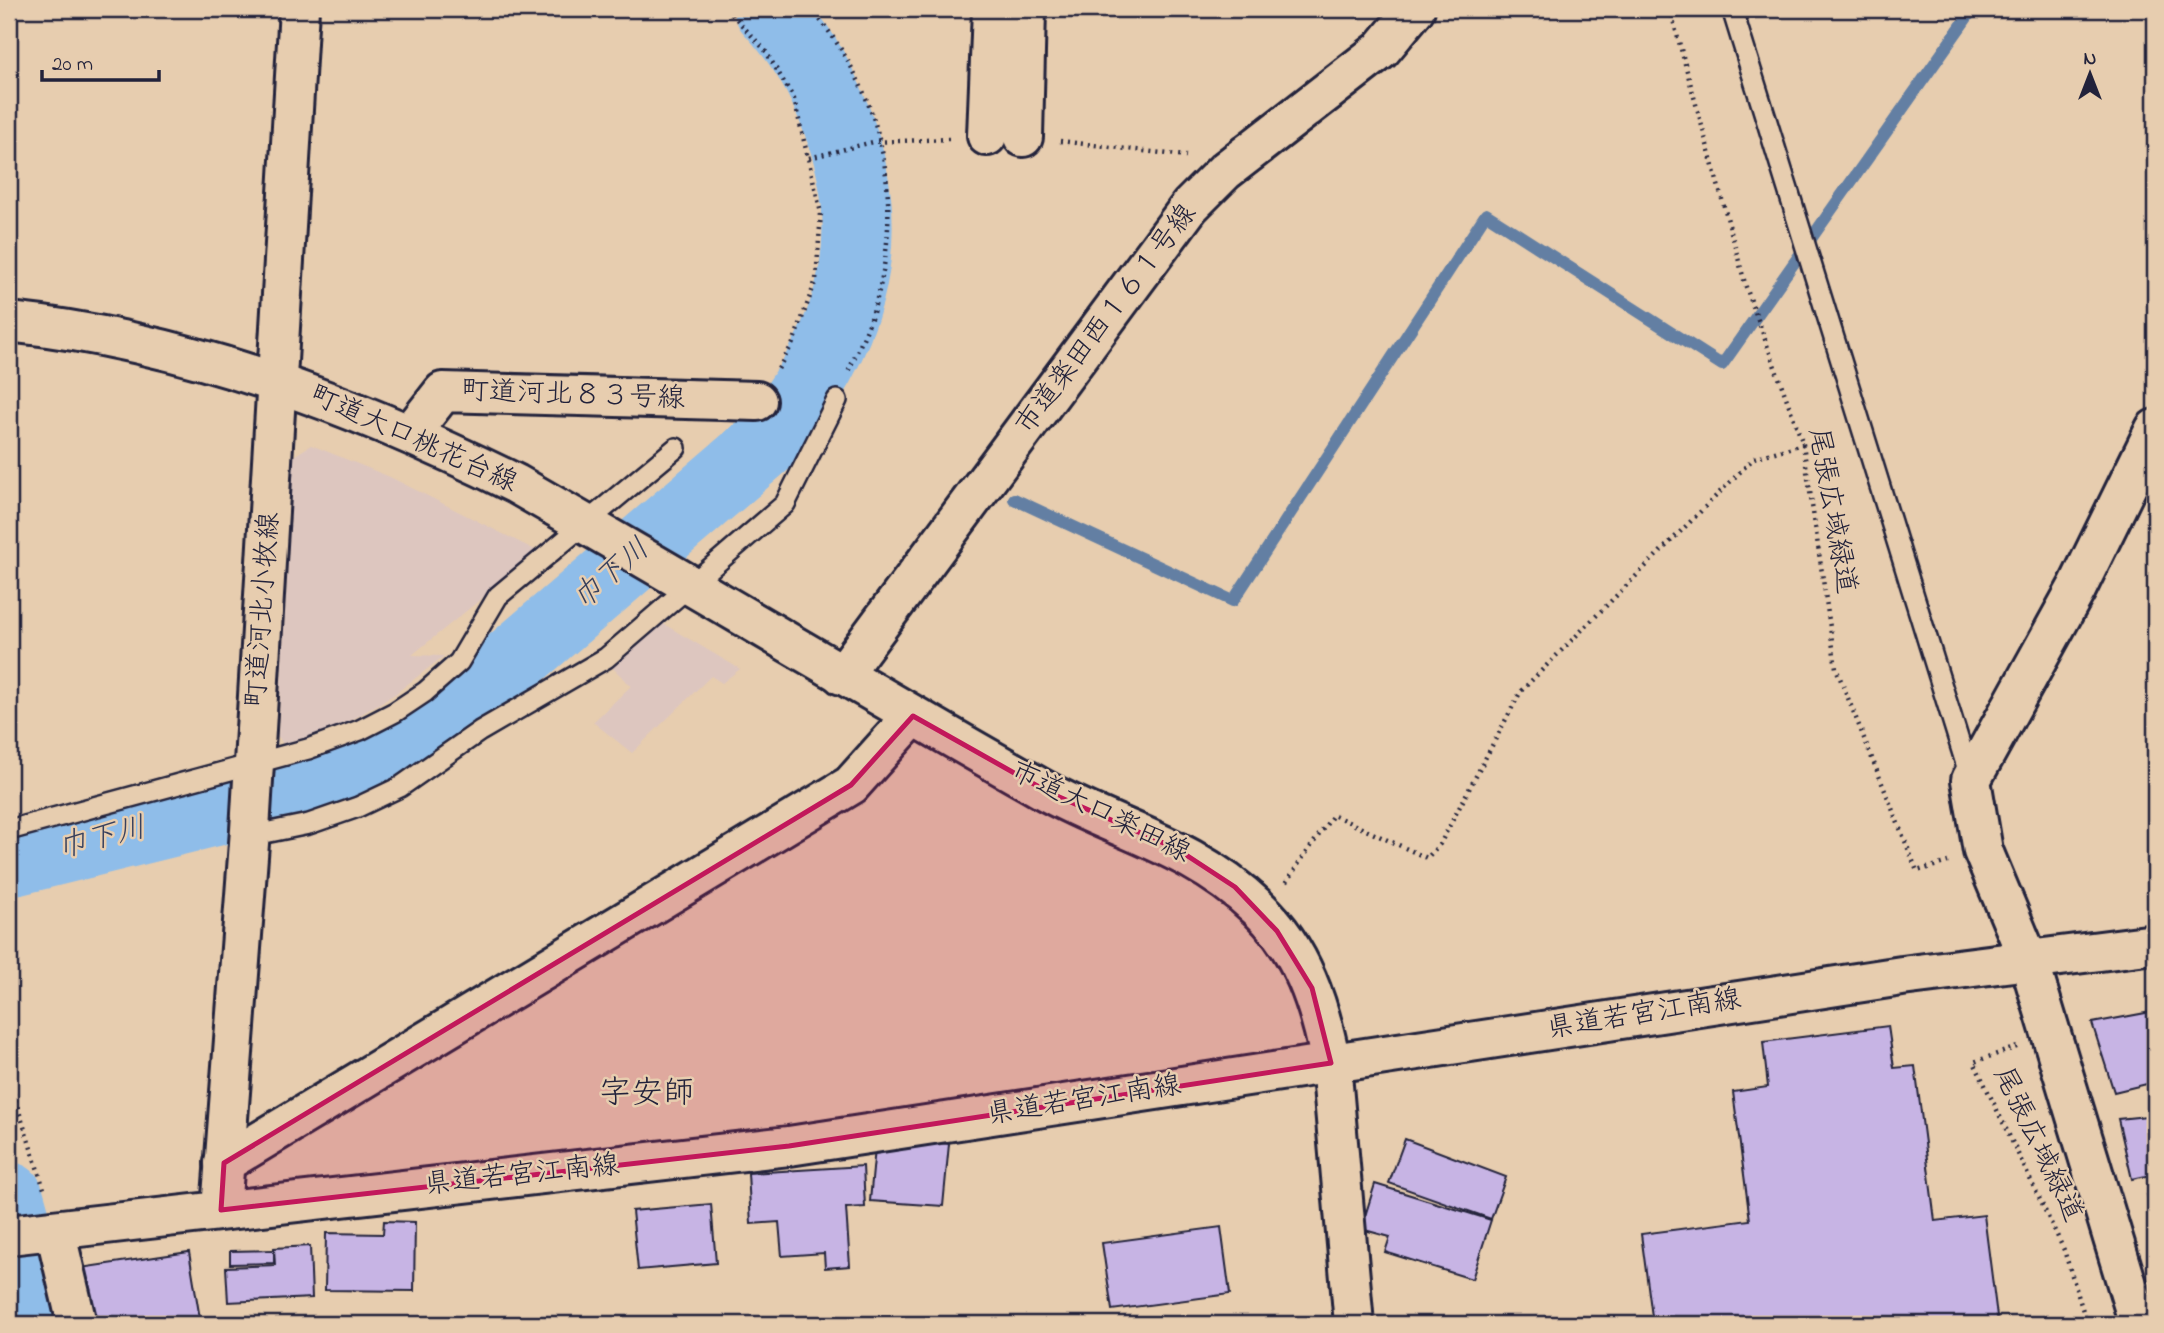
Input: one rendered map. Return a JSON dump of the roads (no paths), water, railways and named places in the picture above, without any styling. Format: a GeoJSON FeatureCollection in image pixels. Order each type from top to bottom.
{"type":"FeatureCollection","features":[{"type":"Feature","properties":{"kind":"street","name":"町道河北小牧線"},"geometry":{"type":"LineString","coordinates":[[221,1210],[250,833],[299,9]]}},
{"type":"Feature","properties":{"kind":"street"},"geometry":{"type":"LineString","coordinates":[[992,9],[1005,137],[1026,9]]}},
{"type":"Feature","properties":{"kind":"street","name":"市道楽田西１６１号線"},"geometry":{"type":"LineString","coordinates":[[842,675],[1190,206],[1225,171],[1381,50],[1415,9]]}},
{"type":"Feature","properties":{"kind":"street","name":"町道大口桃花台線"},"geometry":{"type":"LineString","coordinates":[[9,322],[140,345],[278,383],[410,434],[516,484],[784,641]]}},
{"type":"Feature","properties":{"kind":"street","name":"町道河北８３号線"},"geometry":{"type":"LineString","coordinates":[[410,434],[443,392],[757,401]]}},
{"type":"Feature","properties":{"kind":"street"},"geometry":{"type":"LineString","coordinates":[[2139,1324],[2029,961],[1983,851],[1971,780],[2077,588],[2155,429]]}},
{"type":"Feature","properties":{"kind":"street","name":"市道大口楽田線"},"geometry":{"type":"LineString","coordinates":[[784,641],[1048,792],[1146,835],[1207,866],[1261,910],[1293,953],[1312,988],[1331,1063],[1354,1324]]}},
{"type":"Feature","properties":{"kind":"street"},"geometry":{"type":"LineString","coordinates":[[224,1163],[851,785],[913,716]]}},
{"type":"Feature","properties":{"kind":"street","name":"県道若宮江南線"},"geometry":{"type":"LineString","coordinates":[[9,1235],[789,1146],[1902,976],[2155,944]]}},
{"type":"Feature","properties":{"kind":"street"},"geometry":{"type":"LineString","coordinates":[[55,1230],[77,1324]]}},
{"type":"Feature","properties":{"kind":"lane"},"geometry":{"type":"LineString","coordinates":[[1732,9],[1971,780]]}},
{"type":"Feature","properties":{"kind":"lane"},"geometry":{"type":"LineString","coordinates":[[250,833],[309,824],[358,807],[400,787],[480,731],[606,658],[785,504],[836,400]]}},
{"type":"Feature","properties":{"kind":"lane"},"geometry":{"type":"LineString","coordinates":[[9,830],[254,766],[360,730],[425,692],[459,662],[498,596],[676,449]]}},
{"type":"Feature","properties":{"kind":"waterway","name":"巾下川"},"geometry":{"type":"LineString","coordinates":[[9,862],[340,780],[376,767],[410,749],[765,444],[794,407],[817,370],[836,331],[849,292],[856,252],[857,210],[851,166],[831,105],[800,48],[769,9]]}},
{"type":"Feature","properties":{"kind":"waterway"},"geometry":{"type":"LineString","coordinates":[[1014,499],[1233,601],[1486,214],[1722,365],[1973,9]]}},
{"type":"Feature","properties":{"kind":"waterway"},"geometry":{"type":"LineString","coordinates":[[9,1197],[44,1324]]}},
{"type":"Feature","properties":{"kind":"district","name":"字安師"},"geometry":{"type":"Point","coordinates":[647,1094]}}]}
